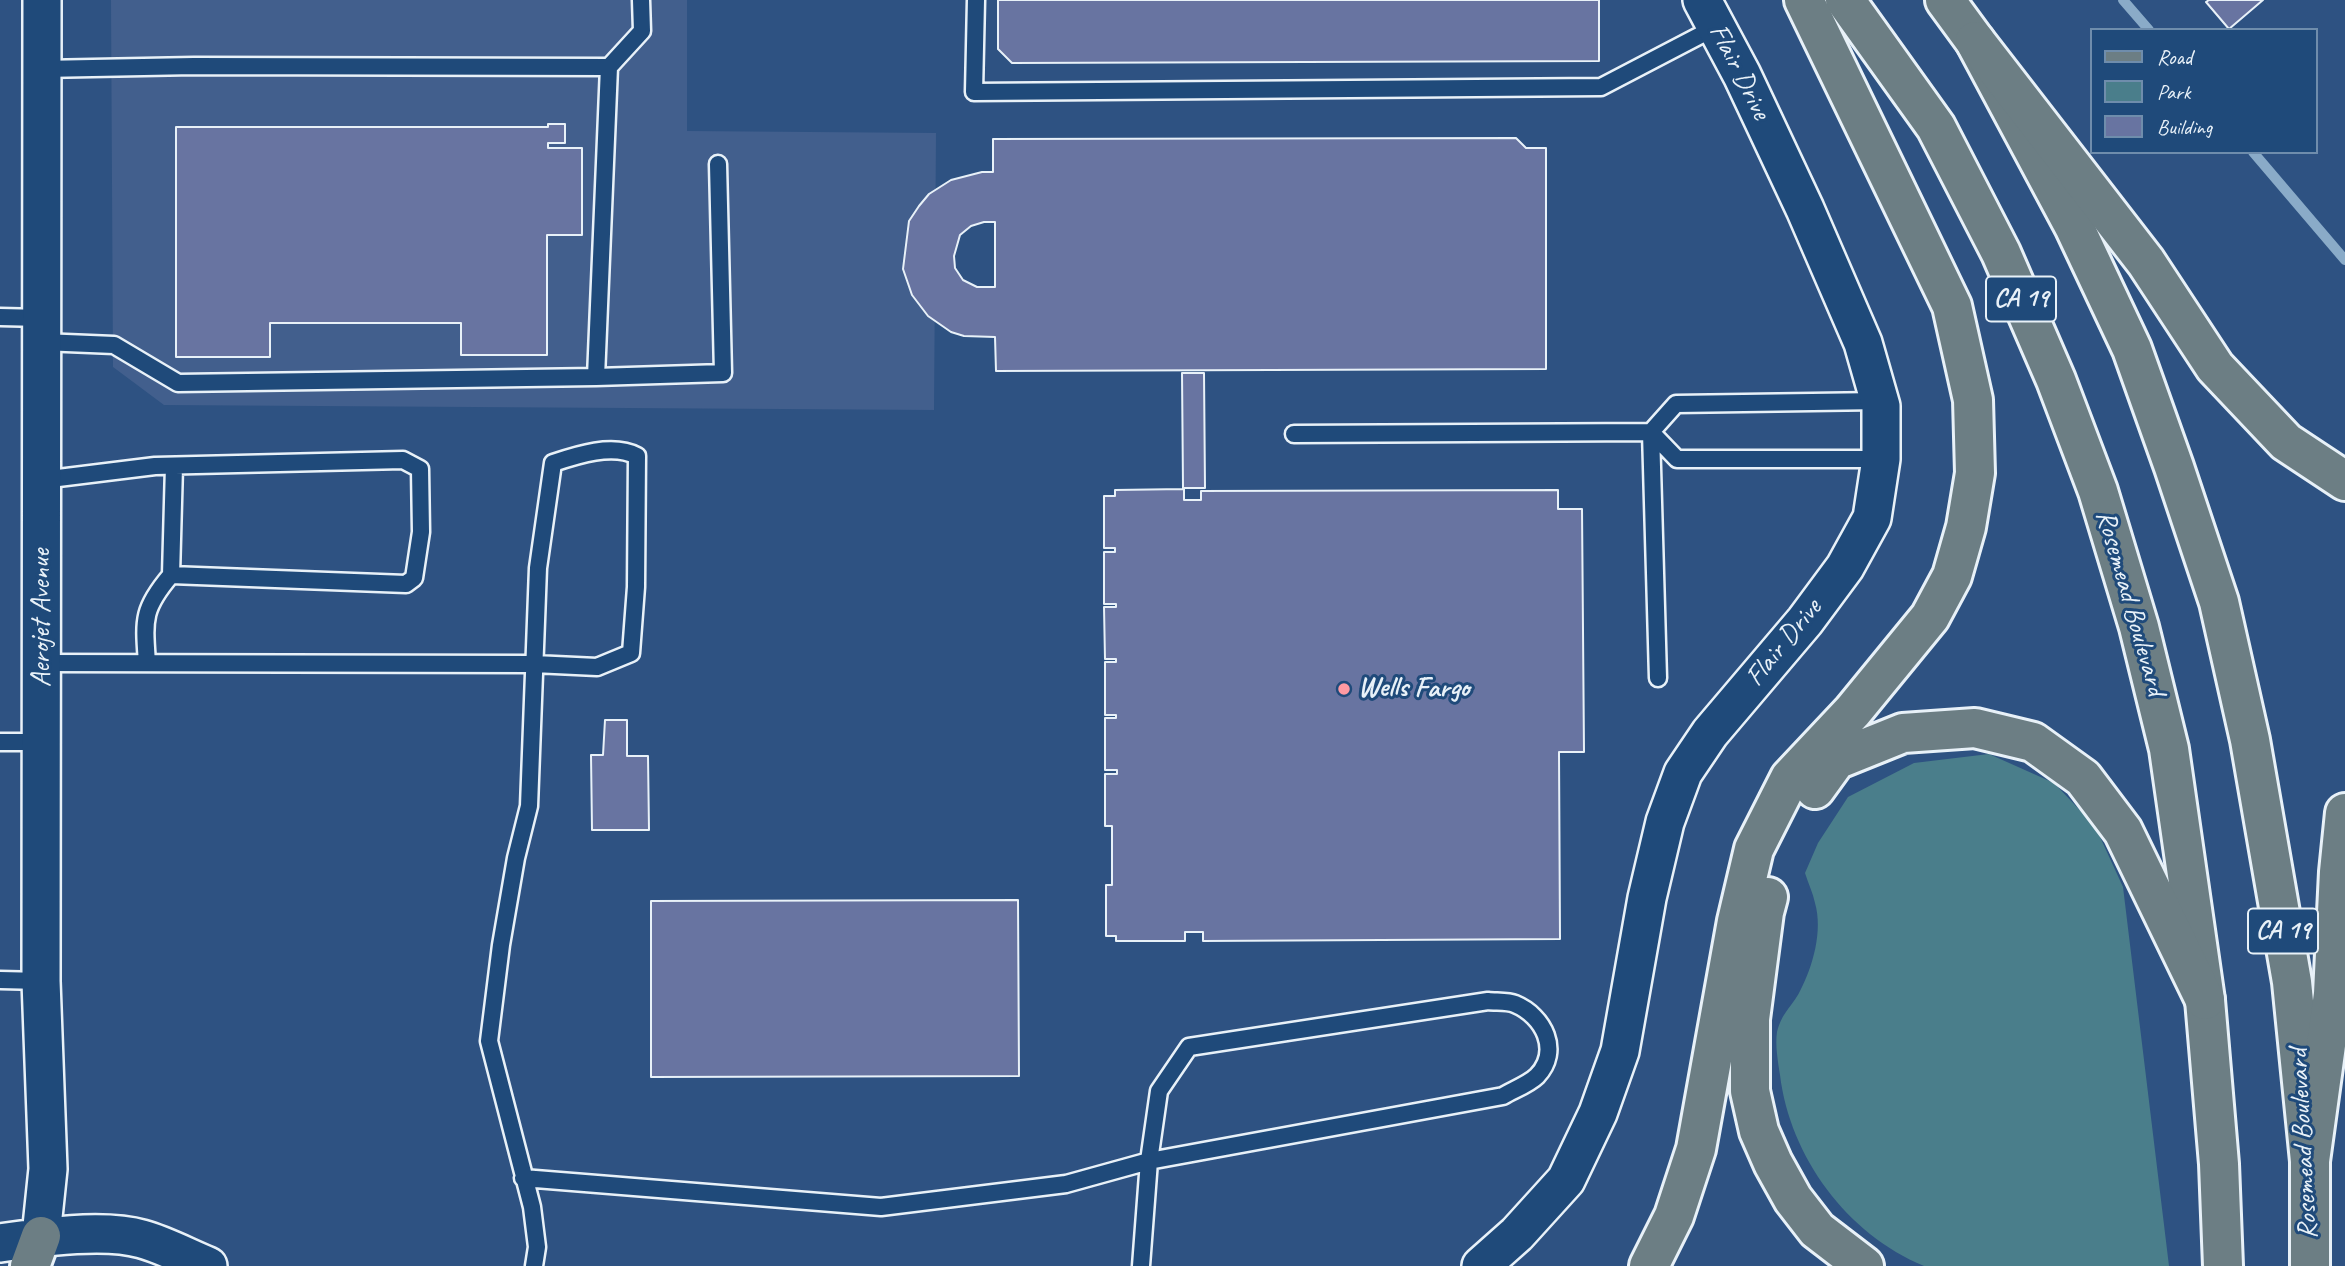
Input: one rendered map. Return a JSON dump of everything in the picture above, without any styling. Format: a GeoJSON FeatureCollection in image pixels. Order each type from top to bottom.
{"type":"FeatureCollection","features":[{"type":"Feature","properties":{"kind":"main road"},"geometry":{"type":"LineString","coordinates":[[1649,1266],[1674,1216],[1696,1149],[1737,921],[1754,849],[1790,778],[1853,710],[1930,617],[1952,576],[1966,527],[1975,473],[1973,400],[1952,306],[1804,0]]}},
{"type":"Feature","properties":{"kind":"main road","name":"Rosemead Boulevard"},"geometry":{"type":"LineString","coordinates":[[1845,0],[1936,127],[2001,253],[2056,380],[2098,491],[2140,627],[2169,749],[2205,1000],[2219,1164],[2222,1266]]}},
{"type":"Feature","properties":{"kind":"main road","name":"Rosemead Boulevard"},"geometry":{"type":"LineString","coordinates":[[1945,0],[1975,41],[2074,226],[2132,349],[2219,602],[2250,740],[2292,982],[2310,1161],[2310,1266]]}},
{"type":"Feature","properties":{"kind":"main road"},"geometry":{"type":"LineString","coordinates":[[1975,41],[2146,262],[2216,367],[2286,442],[2345,481]]}},
{"type":"Feature","properties":{"kind":"main road"},"geometry":{"type":"LineString","coordinates":[[1864,1266],[1817,1230],[1793,1199],[1759,1130],[1750,1091],[1750,1019],[1764,912],[1790,823],[1836,760],[1903,733],[1975,728],[2033,742],[2083,778],[2123,831],[2205,1000]]}},
{"type":"Feature","properties":{"kind":"main road"},"geometry":{"type":"LineString","coordinates":[[2310,1161],[2333,994],[2345,813]]}},
{"type":"Feature","properties":{"kind":"street","name":"Aerojet Avenue"},"geometry":{"type":"LineString","coordinates":[[40,1256],[48,1169],[41,981],[42,0]]}},
{"type":"Feature","properties":{"kind":"street","name":"Flair Drive"},"geometry":{"type":"LineString","coordinates":[[1481,1266],[1517,1234],[1566,1180],[1598,1113],[1620,1051],[1647,898],[1665,822],[1683,773],[1710,733],[1805,621],[1845,567],[1872,518],[1881,459],[1880,401],[1863,343],[1799,197],[1742,75],[1709,13]]}},
{"type":"Feature","properties":{"kind":"street"},"geometry":{"type":"LineString","coordinates":[[0,1243],[40,1256],[99,1234],[140,1238],[208,1266]]}},
{"type":"Feature","properties":{"kind":"lane"},"geometry":{"type":"LineString","coordinates":[[596,377],[609,67],[642,31],[641,0]]}},
{"type":"Feature","properties":{"kind":"lane"},"geometry":{"type":"LineString","coordinates":[[976,0],[974,92],[1601,87],[1709,13]]}},
{"type":"Feature","properties":{"kind":"lane"},"geometry":{"type":"LineString","coordinates":[[42,69],[194,66],[609,67]]}},
{"type":"Feature","properties":{"kind":"lane"},"geometry":{"type":"LineString","coordinates":[[0,317],[42,330],[114,345],[178,383],[723,373],[718,164]]}},
{"type":"Feature","properties":{"kind":"lane"},"geometry":{"type":"LineString","coordinates":[[1658,678],[1651,432],[1676,404],[1880,401]]}},
{"type":"Feature","properties":{"kind":"lane"},"geometry":{"type":"LineString","coordinates":[[1294,434],[1651,432],[1677,459],[1881,459]]}},
{"type":"Feature","properties":{"kind":"lane"},"geometry":{"type":"LineString","coordinates":[[42,663],[534,664],[597,667],[631,653],[636,587],[637,456],[627,450],[580,454],[553,463],[538,568],[534,664],[529,806],[516,858],[501,945],[489,1041],[532,1207],[537,1247],[534,1266]]}},
{"type":"Feature","properties":{"kind":"lane"},"geometry":{"type":"LineString","coordinates":[[42,480],[174,466],[403,460],[420,469],[421,532],[414,578],[405,584],[171,575]]}},
{"type":"Feature","properties":{"kind":"lane"},"geometry":{"type":"LineString","coordinates":[[147,663],[144,621],[156,592],[171,575],[174,466]]}},
{"type":"Feature","properties":{"kind":"lane"},"geometry":{"type":"LineString","coordinates":[[0,742],[42,742]]}},
{"type":"Feature","properties":{"kind":"lane"},"geometry":{"type":"LineString","coordinates":[[0,980],[41,981]]}},
{"type":"Feature","properties":{"kind":"lane"},"geometry":{"type":"LineString","coordinates":[[523,1178],[881,1207],[1066,1184],[1149,1161],[1503,1096],[1536,1076],[1547,1058],[1549,1041],[1536,1018],[1514,1003],[1488,1001],[1189,1047],[1158,1091],[1149,1161],[1141,1266]]}},
{"type":"Feature","properties":{"kind":"shaded area"},"geometry":{"type":"Polygon","coordinates":[[[111,0],[687,0],[687,131],[936,133],[934,410],[164,405],[113,367],[111,0]]]}},
{"type":"Feature","properties":{"kind":"green space"},"geometry":{"type":"Polygon","coordinates":[[[1989,754],[2054,783],[2095,826],[2123,887],[2169,1266],[1924,1266],[1896,1252],[1870,1234],[1847,1213],[1810,1163],[1796,1135],[1786,1105],[1776,1037],[1782,1019],[1797,997],[1813,960],[1817,914],[1805,873],[1818,843],[1848,797],[1914,763],[1989,754]]]}},
{"type":"Feature","properties":{"kind":"building"},"geometry":{"type":"Polygon","coordinates":[[[998,0],[1599,0],[1599,61],[1012,63],[998,49],[998,0]]]}},
{"type":"Feature","properties":{"kind":"building"},"geometry":{"type":"Polygon","coordinates":[[[2209,0],[2263,0],[2230,28],[2206,2],[2209,0]]]}},
{"type":"Feature","properties":{"kind":"building"},"geometry":{"type":"Polygon","coordinates":[[[548,124],[565,124],[565,143],[548,143],[548,148],[582,148],[582,235],[547,235],[547,355],[461,355],[461,323],[270,323],[270,357],[176,357],[176,127],[548,127],[548,124]]]}},
{"type":"Feature","properties":{"kind":"building"},"geometry":{"type":"Polygon","coordinates":[[[1516,138],[1526,148],[1546,148],[1546,369],[996,371],[995,337],[964,336],[951,332],[928,316],[912,295],[903,269],[909,221],[919,206],[929,194],[951,180],[993,172],[993,139],[1516,138]],[[995,222],[971,226],[960,235],[954,256],[955,268],[963,280],[977,287],[995,287],[995,222]]]}},
{"type":"Feature","properties":{"kind":"building"},"geometry":{"type":"Polygon","coordinates":[[[1182,373],[1204,373],[1205,488],[1183,488],[1182,373]]]}},
{"type":"Feature","properties":{"kind":"building","name":"Wells Fargo"},"geometry":{"type":"Polygon","coordinates":[[[1184,489],[1184,500],[1201,500],[1201,491],[1558,490],[1558,509],[1582,509],[1584,752],[1559,752],[1560,939],[1203,941],[1203,932],[1185,932],[1185,941],[1116,941],[1116,936],[1106,936],[1106,885],[1112,885],[1112,826],[1105,826],[1105,774],[1117,774],[1117,770],[1105,770],[1105,718],[1116,718],[1116,715],[1105,715],[1105,662],[1116,662],[1116,659],[1105,659],[1104,607],[1116,607],[1116,604],[1104,604],[1104,552],[1115,552],[1115,548],[1104,548],[1104,496],[1115,496],[1115,490],[1184,489]]]}},
{"type":"Feature","properties":{"kind":"building"},"geometry":{"type":"Polygon","coordinates":[[[605,720],[627,720],[627,756],[648,756],[649,830],[592,830],[591,755],[603,755],[605,720]]]}},
{"type":"Feature","properties":{"kind":"building"},"geometry":{"type":"Polygon","coordinates":[[[1018,900],[1019,1076],[651,1077],[651,901],[1018,900]]]}},
{"type":"Feature","properties":{"kind":"waterway"},"geometry":{"type":"LineString","coordinates":[[2123,0],[2147,28]]}},
{"type":"Feature","properties":{"kind":"waterway"},"geometry":{"type":"LineString","coordinates":[[2255,154],[2345,260]]}},
{"type":"Feature","properties":{"kind":"place","name":"Wells Fargo"},"geometry":{"type":"Point","coordinates":[1344,689]}}]}
